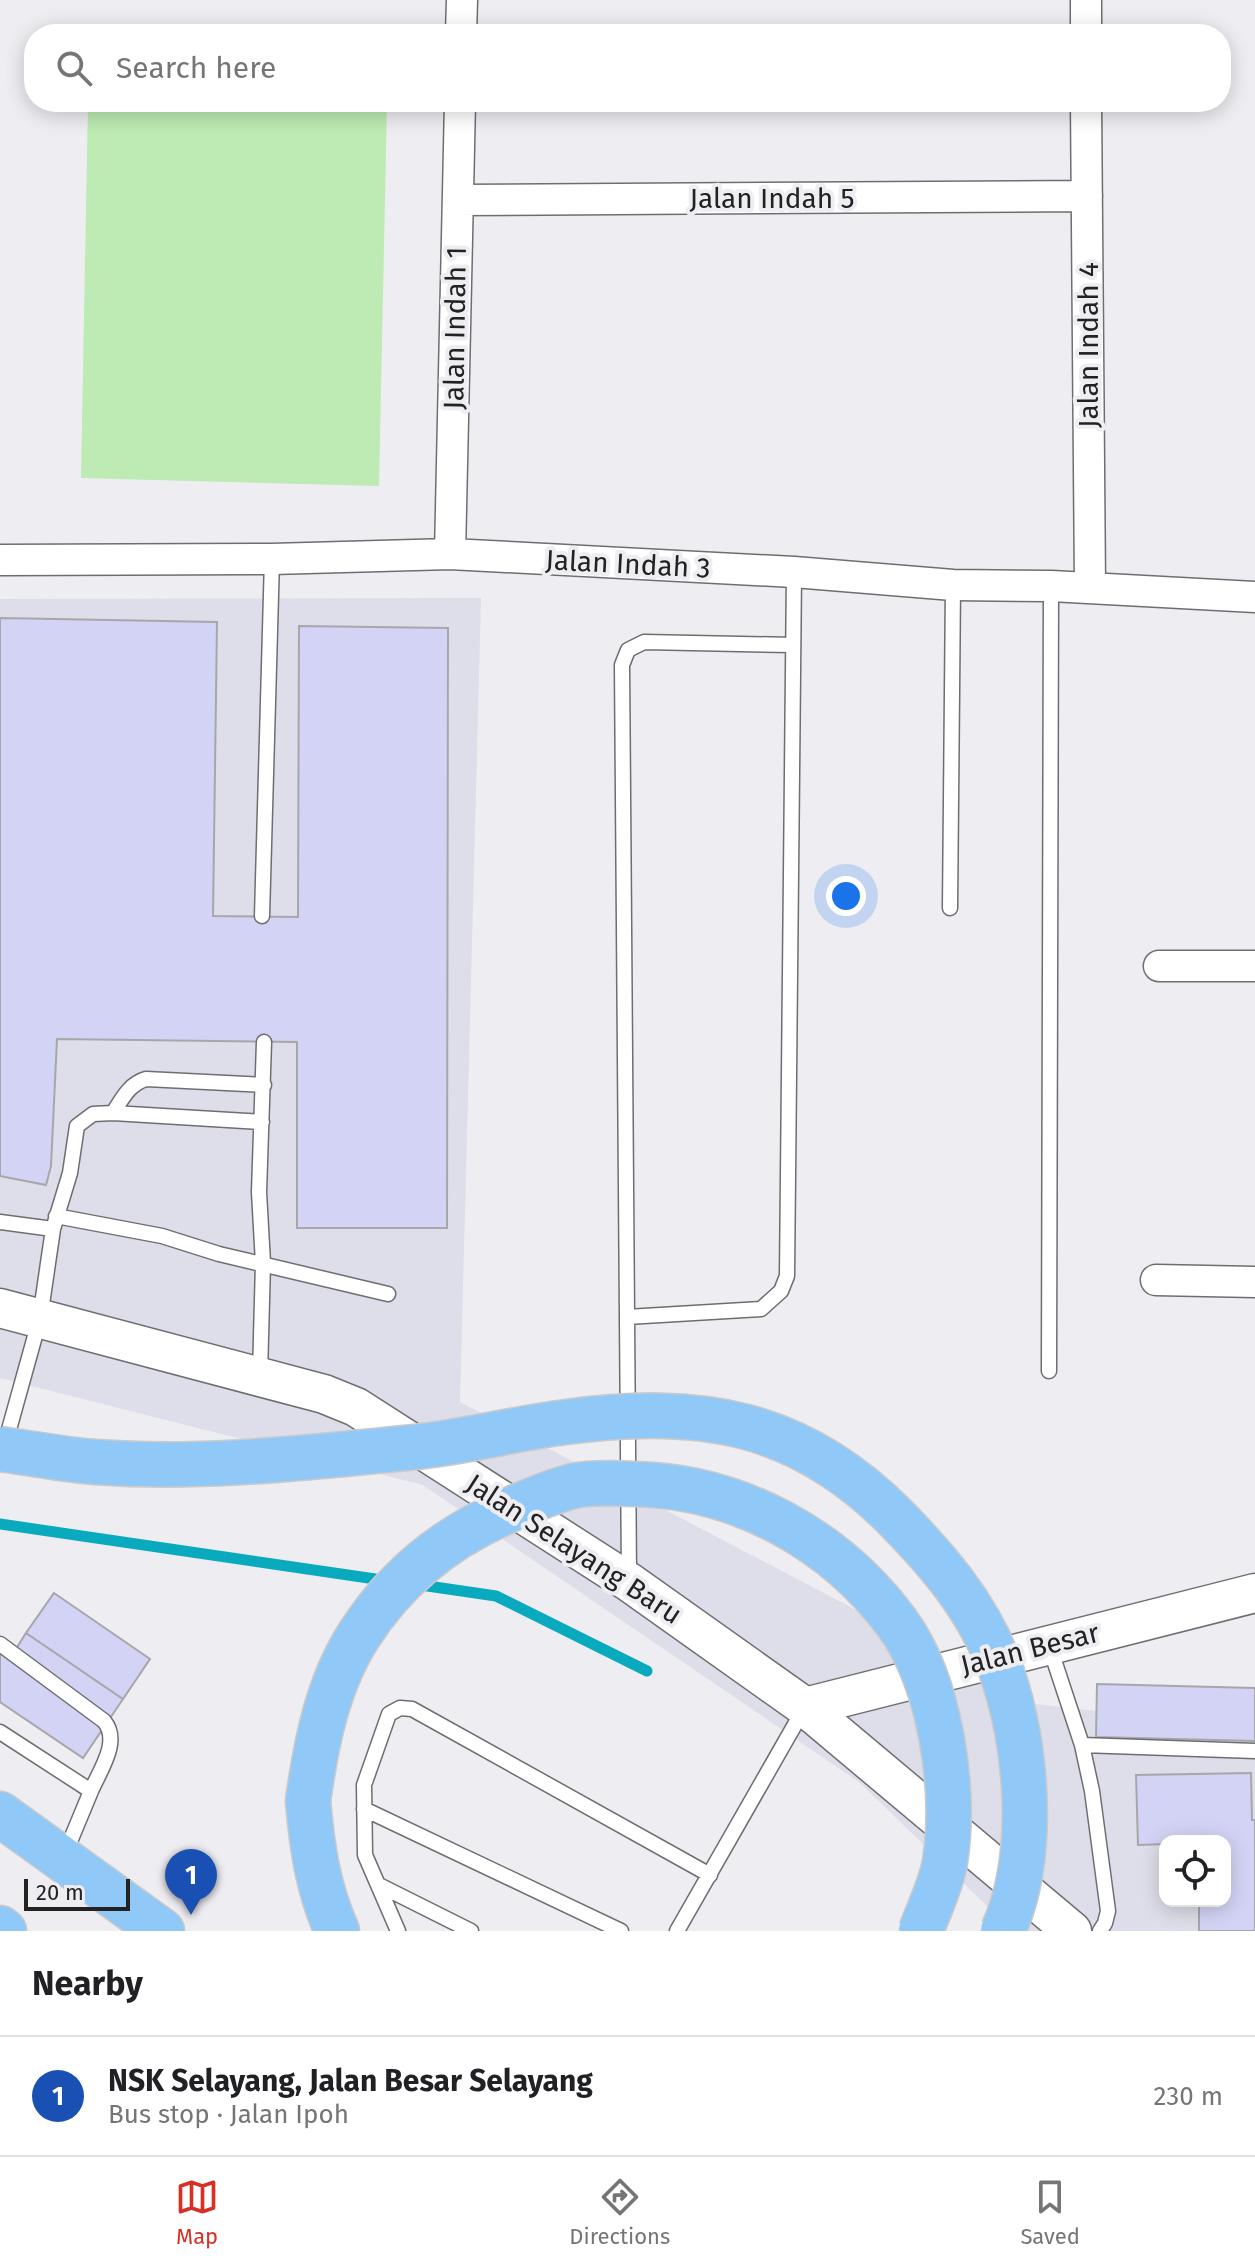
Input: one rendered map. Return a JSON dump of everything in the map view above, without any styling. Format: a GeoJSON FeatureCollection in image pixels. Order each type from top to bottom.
{"type":"FeatureCollection","features":[{"type":"Feature","properties":{"kind":"highway"},"geometry":{"type":"LineString","coordinates":[[0,1449],[96,1462],[199,1464],[420,1447],[567,1421],[640,1415],[684,1415],[725,1420],[765,1430],[802,1447],[843,1471],[911,1532],[965,1595],[991,1645],[1010,1697],[1021,1752],[1021,1865],[1003,1931]]}},
{"type":"Feature","properties":{"kind":"highway"},"geometry":{"type":"LineString","coordinates":[[337,1931],[324,1903],[313,1855],[308,1801],[316,1743],[333,1687],[358,1636],[395,1586],[434,1552],[476,1525],[560,1491],[575,1486],[669,1484],[716,1495],[769,1515],[806,1536],[870,1592],[898,1625],[917,1658],[931,1694],[948,1792],[945,1864],[921,1931]]}},
{"type":"Feature","properties":{"kind":"highway"},"geometry":{"type":"LineString","coordinates":[[0,1814],[162,1931]]}},
{"type":"Feature","properties":{"kind":"street"},"geometry":{"type":"LineString","coordinates":[[461,24],[462,0]]}},
{"type":"Feature","properties":{"kind":"street"},"geometry":{"type":"LineString","coordinates":[[1086,0],[1086,24]]}},
{"type":"Feature","properties":{"kind":"street","name":"Jalan Indah 1"},"geometry":{"type":"LineString","coordinates":[[450,554],[460,112]]}},
{"type":"Feature","properties":{"kind":"street","name":"Jalan Indah 4"},"geometry":{"type":"LineString","coordinates":[[1086,112],[1090,588]]}},
{"type":"Feature","properties":{"kind":"street","name":"Jalan Indah 5"},"geometry":{"type":"LineString","coordinates":[[458,200],[1087,196]]}},
{"type":"Feature","properties":{"kind":"street","name":"Jalan Indah 3"},"geometry":{"type":"LineString","coordinates":[[0,560],[272,559],[450,554],[794,572],[953,585],[1051,586],[1255,597]]}},
{"type":"Feature","properties":{"kind":"street"},"geometry":{"type":"LineString","coordinates":[[1159,966],[1255,966]]}},
{"type":"Feature","properties":{"kind":"street"},"geometry":{"type":"LineString","coordinates":[[1156,1280],[1255,1282]]}},
{"type":"Feature","properties":{"kind":"street","name":"Jalan Selayang Baru"},"geometry":{"type":"LineString","coordinates":[[0,1308],[324,1394],[356,1407],[629,1582],[805,1707],[1065,1928]]}},
{"type":"Feature","properties":{"kind":"street","name":"Jalan Besar"},"geometry":{"type":"LineString","coordinates":[[805,1707],[1255,1593]]}},
{"type":"Feature","properties":{"kind":"lane"},"geometry":{"type":"LineString","coordinates":[[262,916],[272,559]]}},
{"type":"Feature","properties":{"kind":"lane"},"geometry":{"type":"LineString","coordinates":[[627,1317],[761,1309],[781,1291],[787,1276],[794,572]]}},
{"type":"Feature","properties":{"kind":"lane"},"geometry":{"type":"LineString","coordinates":[[950,908],[953,585]]}},
{"type":"Feature","properties":{"kind":"lane"},"geometry":{"type":"LineString","coordinates":[[1049,1371],[1051,586]]}},
{"type":"Feature","properties":{"kind":"lane"},"geometry":{"type":"LineString","coordinates":[[629,1582],[622,665],[628,650],[644,642],[793,645]]}},
{"type":"Feature","properties":{"kind":"lane"},"geometry":{"type":"LineString","coordinates":[[260,1379],[263,1263],[259,1192],[264,1042]]}},
{"type":"Feature","properties":{"kind":"lane"},"geometry":{"type":"LineString","coordinates":[[113,1113],[129,1089],[146,1079],[264,1085]]}},
{"type":"Feature","properties":{"kind":"lane"},"geometry":{"type":"LineString","coordinates":[[0,1464],[40,1318],[55,1222],[70,1173],[77,1126],[93,1114],[113,1113],[262,1122]]}},
{"type":"Feature","properties":{"kind":"lane"},"geometry":{"type":"LineString","coordinates":[[0,1222],[55,1222],[162,1236],[219,1254],[388,1294]]}},
{"type":"Feature","properties":{"kind":"lane"},"geometry":{"type":"LineString","coordinates":[[1049,1643],[1082,1745],[1092,1791],[1108,1911],[1100,1931]]}},
{"type":"Feature","properties":{"kind":"lane"},"geometry":{"type":"LineString","coordinates":[[0,1644],[110,1728],[111,1743],[63,1859]]}},
{"type":"Feature","properties":{"kind":"lane"},"geometry":{"type":"LineString","coordinates":[[677,1931],[805,1707]]}},
{"type":"Feature","properties":{"kind":"lane"},"geometry":{"type":"LineString","coordinates":[[398,1931],[365,1855],[364,1785],[389,1714],[400,1708],[412,1709],[710,1875]]}},
{"type":"Feature","properties":{"kind":"lane"},"geometry":{"type":"LineString","coordinates":[[0,1732],[91,1791]]}},
{"type":"Feature","properties":{"kind":"lane"},"geometry":{"type":"LineString","coordinates":[[1082,1745],[1255,1751]]}},
{"type":"Feature","properties":{"kind":"lane"},"geometry":{"type":"LineString","coordinates":[[364,1809],[621,1931]]}},
{"type":"Feature","properties":{"kind":"lane"},"geometry":{"type":"LineString","coordinates":[[379,1885],[471,1931]]}},
{"type":"Feature","properties":{"kind":"shaded area"},"geometry":{"type":"Polygon","coordinates":[[[481,598],[460,1402],[1035,1704],[1255,1729],[1255,1931],[1013,1931],[859,1782],[423,1485],[0,1378],[0,599],[481,598]]]}},
{"type":"Feature","properties":{"kind":"green space"},"geometry":{"type":"Polygon","coordinates":[[[88,112],[387,112],[379,486],[81,478],[88,112]]]}},
{"type":"Feature","properties":{"kind":"building"},"geometry":{"type":"Polygon","coordinates":[[[0,618],[217,622],[213,916],[298,917],[299,626],[448,628],[447,1228],[297,1228],[297,1042],[57,1039],[51,1166],[46,1185],[0,1176],[0,618]]]}},
{"type":"Feature","properties":{"kind":"building"},"geometry":{"type":"Polygon","coordinates":[[[54,1593],[150,1659],[123,1699],[26,1633],[54,1593]]]}},
{"type":"Feature","properties":{"kind":"building"},"geometry":{"type":"Polygon","coordinates":[[[26,1633],[123,1699],[83,1758],[0,1702],[0,1642],[14,1652],[26,1633]]]}},
{"type":"Feature","properties":{"kind":"building"},"geometry":{"type":"Polygon","coordinates":[[[1097,1684],[1255,1688],[1255,1741],[1096,1737],[1097,1684]]]}},
{"type":"Feature","properties":{"kind":"building"},"geometry":{"type":"Polygon","coordinates":[[[1251,1773],[1252,1820],[1255,1820],[1255,1931],[1199,1931],[1199,1907],[1231,1907],[1231,1835],[1159,1835],[1159,1844],[1138,1845],[1136,1775],[1251,1773]]]}},
{"type":"Feature","properties":{"kind":"waterway"},"geometry":{"type":"LineString","coordinates":[[0,1524],[389,1581]]}},
{"type":"Feature","properties":{"kind":"waterway"},"geometry":{"type":"LineString","coordinates":[[414,1584],[496,1596],[647,1671]]}},
{"type":"Feature","properties":{"kind":"place","name":"NSK Selayang, Jalan Besar Selayang"},"geometry":{"type":"Point","coordinates":[191,1915]}}]}
